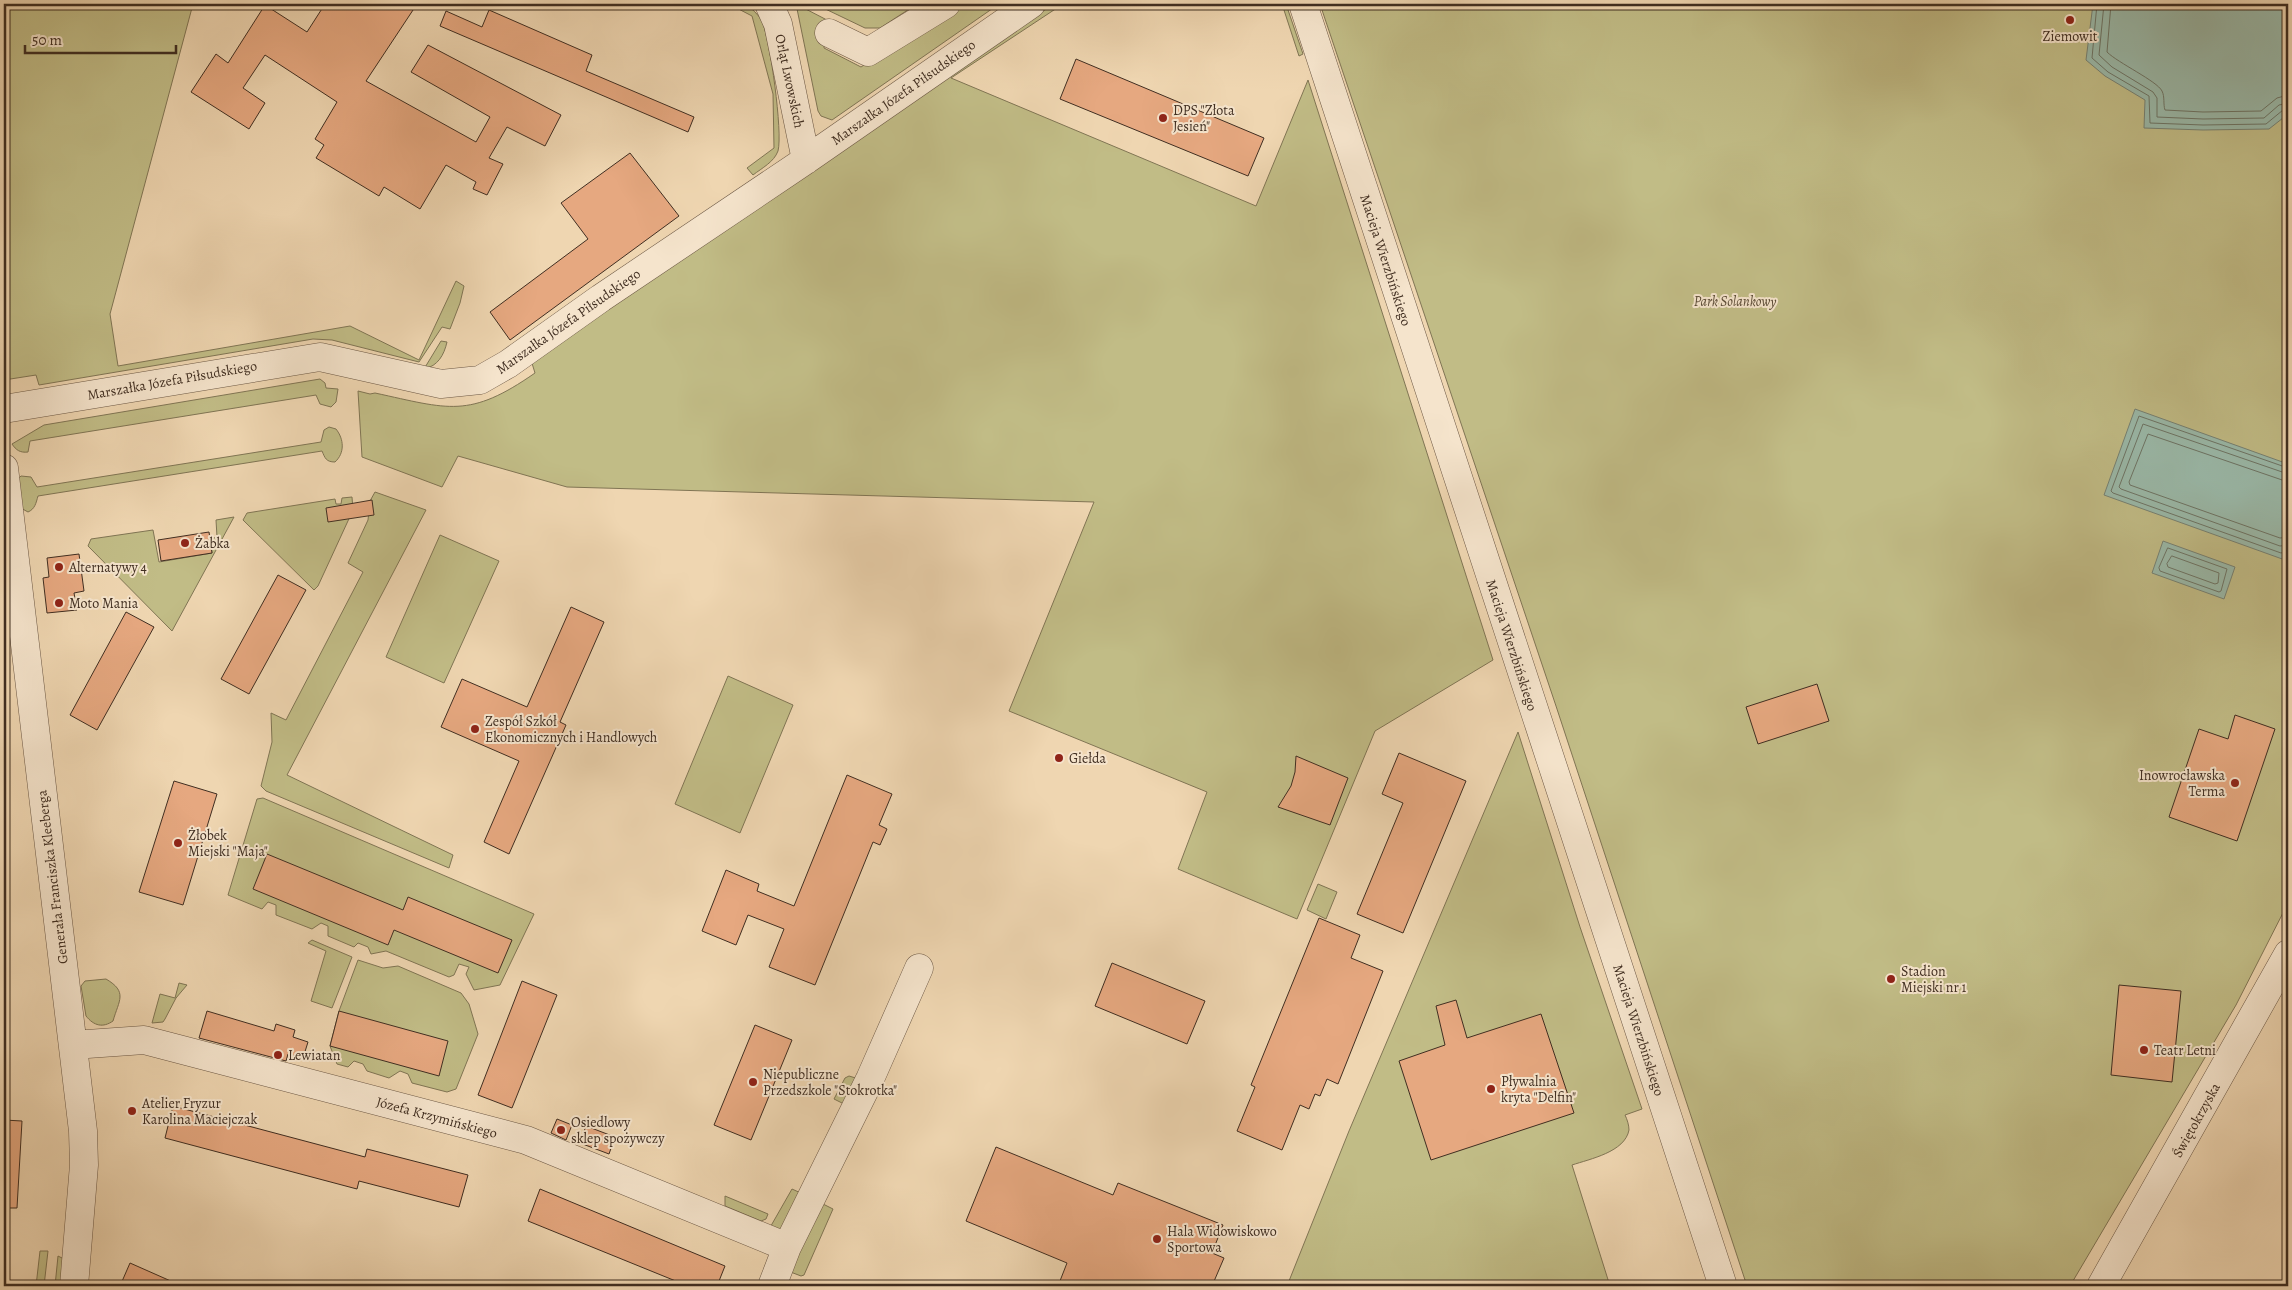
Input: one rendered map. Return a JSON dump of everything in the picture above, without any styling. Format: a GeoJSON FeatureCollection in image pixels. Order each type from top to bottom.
{"type":"FeatureCollection","features":[{"type":"Feature","properties":{"kind":"street","name":"Orląt Lwowskich"},"geometry":{"type":"LineString","coordinates":[[769,4],[778,24],[806,160]]}},
{"type":"Feature","properties":{"kind":"street"},"geometry":{"type":"LineString","coordinates":[[829,33],[868,52],[946,4]]}},
{"type":"Feature","properties":{"kind":"street","name":"Marszałka Józefa Piłsudskiego"},"geometry":{"type":"LineString","coordinates":[[4,409],[320,357],[440,384],[480,380],[508,364],[647,266],[806,160],[1031,4]]}},
{"type":"Feature","properties":{"kind":"street","name":"Macieja Wierzbińskiego"},"geometry":{"type":"LineString","coordinates":[[1303,4],[1723,1286]]}},
{"type":"Feature","properties":{"kind":"street","name":"Generała Franciszka Kleeberga"},"geometry":{"type":"LineString","coordinates":[[4,468],[83,1131],[84,1166],[74,1286]]}},
{"type":"Feature","properties":{"kind":"street","name":"Świętokrzyska"},"geometry":{"type":"LineString","coordinates":[[2102,1286],[2288,954]]}},
{"type":"Feature","properties":{"kind":"street"},"geometry":{"type":"LineString","coordinates":[[772,1286],[787,1247],[870,1079],[919,968]]}},
{"type":"Feature","properties":{"kind":"street","name":"Józefa Krzymińskiego"},"geometry":{"type":"LineString","coordinates":[[73,1045],[144,1040],[526,1140],[787,1247]]}},
{"type":"Feature","properties":{"kind":"green space"},"geometry":{"type":"Polygon","coordinates":[[[4,4],[193,4],[110,314],[118,366],[350,326],[419,360],[456,281],[464,286],[450,329],[442,327],[419,362],[332,340],[313,339],[39,385],[36,375],[4,380],[4,4]]]}},
{"type":"Feature","properties":{"kind":"green space"},"geometry":{"type":"Polygon","coordinates":[[[729,4],[746,4],[762,21],[769,46],[775,86],[779,126],[778,151],[771,162],[753,175],[747,168],[774,148],[773,94],[752,16],[729,4]]]}},
{"type":"Feature","properties":{"kind":"green space"},"geometry":{"type":"Polygon","coordinates":[[[796,4],[827,20],[824,48],[861,67],[957,4],[999,4],[832,120],[821,116],[818,111],[796,4]]]}},
{"type":"Feature","properties":{"kind":"green space"},"geometry":{"type":"Polygon","coordinates":[[[815,4],[917,4],[880,28],[865,28],[815,4]]]}},
{"type":"Feature","properties":{"kind":"green space"},"geometry":{"type":"Polygon","coordinates":[[[1054,4],[1063,4],[951,78],[1256,206],[1308,80],[1493,660],[1375,731],[1297,919],[1178,869],[1207,792],[1009,711],[1094,502],[567,487],[458,456],[442,487],[362,457],[358,391],[441,406],[458,406],[475,404],[493,398],[512,388],[535,373],[531,360],[944,76],[1054,4]]]}},
{"type":"Feature","properties":{"kind":"green space"},"geometry":{"type":"Polygon","coordinates":[[[1282,4],[1286,4],[1303,54],[1299,56],[1282,4]]]}},
{"type":"Feature","properties":{"kind":"green space","name":"Park Solankowy"},"geometry":{"type":"Polygon","coordinates":[[[1320,4],[2288,4],[2288,903],[2236,1005],[2070,1286],[1747,1286],[1556,706],[1320,4]]]}},
{"type":"Feature","properties":{"kind":"green space"},"geometry":{"type":"Polygon","coordinates":[[[441,341],[447,342],[442,355],[437,363],[424,369],[441,341]]]}},
{"type":"Feature","properties":{"kind":"green space"},"geometry":{"type":"Polygon","coordinates":[[[320,379],[325,383],[326,388],[338,389],[336,402],[331,407],[320,404],[316,395],[30,441],[28,452],[18,451],[12,444],[44,425],[320,379]]]}},
{"type":"Feature","properties":{"kind":"green space"},"geometry":{"type":"Polygon","coordinates":[[[329,427],[336,429],[342,441],[342,450],[335,462],[326,459],[322,451],[38,496],[35,505],[30,511],[28,512],[19,507],[18,479],[21,476],[31,477],[37,487],[321,442],[324,430],[329,427]]]}},
{"type":"Feature","properties":{"kind":"green space"},"geometry":{"type":"Polygon","coordinates":[[[375,492],[426,510],[287,775],[453,855],[449,868],[266,791],[261,786],[272,742],[271,713],[286,720],[363,572],[348,563],[368,520],[370,501],[375,492]]]}},
{"type":"Feature","properties":{"kind":"green space"},"geometry":{"type":"Polygon","coordinates":[[[352,497],[353,510],[318,586],[314,590],[243,520],[247,513],[335,499],[336,504],[341,504],[342,498],[352,497]]]}},
{"type":"Feature","properties":{"kind":"green space"},"geometry":{"type":"Polygon","coordinates":[[[234,517],[172,631],[88,546],[91,539],[153,530],[159,562],[212,553],[210,539],[217,537],[216,520],[234,517]]]}},
{"type":"Feature","properties":{"kind":"green space"},"geometry":{"type":"Polygon","coordinates":[[[440,535],[499,561],[444,683],[386,657],[440,535]]]}},
{"type":"Feature","properties":{"kind":"green space"},"geometry":{"type":"Polygon","coordinates":[[[728,676],[793,705],[740,833],[675,804],[728,676]]]}},
{"type":"Feature","properties":{"kind":"green space"},"geometry":{"type":"Polygon","coordinates":[[[1518,732],[1580,927],[1642,1109],[1625,1115],[1629,1130],[1621,1144],[1606,1154],[1572,1165],[1610,1286],[1287,1286],[1349,1131],[1518,732]]]}},
{"type":"Feature","properties":{"kind":"green space"},"geometry":{"type":"Polygon","coordinates":[[[263,798],[534,914],[500,985],[474,990],[466,974],[469,967],[459,964],[454,975],[449,977],[386,951],[371,954],[368,947],[358,943],[354,947],[328,936],[328,926],[321,923],[312,929],[276,915],[276,905],[268,902],[262,909],[228,895],[257,799],[263,798]]]}},
{"type":"Feature","properties":{"kind":"green space"},"geometry":{"type":"Polygon","coordinates":[[[1318,884],[1337,892],[1326,919],[1307,910],[1318,884]]]}},
{"type":"Feature","properties":{"kind":"green space"},"geometry":{"type":"Polygon","coordinates":[[[312,940],[352,957],[332,1008],[311,1001],[326,951],[308,943],[312,940]]]}},
{"type":"Feature","properties":{"kind":"green space"},"geometry":{"type":"Polygon","coordinates":[[[358,960],[383,968],[398,966],[461,993],[469,1004],[478,1034],[456,1089],[447,1092],[412,1083],[408,1074],[400,1071],[389,1078],[367,1071],[363,1064],[354,1061],[348,1067],[337,1064],[330,1046],[339,1011],[358,960]]]}},
{"type":"Feature","properties":{"kind":"green space"},"geometry":{"type":"Polygon","coordinates":[[[106,979],[117,988],[120,997],[113,1021],[106,1025],[99,1025],[92,1022],[86,1016],[81,986],[85,981],[106,979]]]}},
{"type":"Feature","properties":{"kind":"green space"},"geometry":{"type":"Polygon","coordinates":[[[179,983],[187,985],[176,998],[163,1022],[152,1023],[160,994],[175,998],[179,983]]]}},
{"type":"Feature","properties":{"kind":"green space"},"geometry":{"type":"Polygon","coordinates":[[[849,1076],[859,1079],[846,1105],[834,1099],[845,1078],[849,1076]]]}},
{"type":"Feature","properties":{"kind":"green space"},"geometry":{"type":"Polygon","coordinates":[[[792,1189],[803,1194],[785,1227],[779,1230],[768,1231],[792,1189]]]}},
{"type":"Feature","properties":{"kind":"green space"},"geometry":{"type":"Polygon","coordinates":[[[725,1196],[768,1214],[766,1219],[761,1221],[725,1206],[725,1196]]]}},
{"type":"Feature","properties":{"kind":"green space"},"geometry":{"type":"Polygon","coordinates":[[[821,1203],[833,1209],[804,1275],[801,1276],[788,1271],[821,1203]]]}},
{"type":"Feature","properties":{"kind":"green space"},"geometry":{"type":"Polygon","coordinates":[[[40,1251],[48,1251],[44,1286],[36,1286],[40,1251]]]}},
{"type":"Feature","properties":{"kind":"green space"},"geometry":{"type":"Polygon","coordinates":[[[58,1256],[64,1259],[65,1286],[55,1286],[58,1256]]]}},
{"type":"Feature","properties":{"kind":"water"},"geometry":{"type":"Polygon","coordinates":[[[2093,4],[2288,4],[2288,114],[2269,129],[2203,130],[2144,128],[2145,100],[2105,76],[2086,60],[2093,4]]]}},
{"type":"Feature","properties":{"kind":"water"},"geometry":{"type":"Polygon","coordinates":[[[2135,409],[2288,464],[2288,550],[2285,560],[2104,495],[2135,409]]]}},
{"type":"Feature","properties":{"kind":"water"},"geometry":{"type":"Polygon","coordinates":[[[2163,541],[2235,567],[2224,599],[2152,573],[2163,541]]]}},
{"type":"Feature","properties":{"kind":"building"},"geometry":{"type":"Polygon","coordinates":[[[325,4],[417,4],[366,81],[476,142],[490,117],[411,72],[428,45],[561,115],[545,146],[507,127],[489,158],[503,164],[487,195],[473,189],[476,182],[446,165],[420,209],[384,187],[379,196],[316,158],[324,145],[315,139],[337,102],[265,55],[243,88],[265,103],[249,129],[191,92],[216,54],[228,63],[265,5],[307,32],[325,4]]]}},
{"type":"Feature","properties":{"kind":"building"},"geometry":{"type":"Polygon","coordinates":[[[489,10],[592,55],[586,71],[694,117],[688,132],[440,26],[446,11],[482,27],[489,10]]]}},
{"type":"Feature","properties":{"kind":"building","name":"DPS \"Złota Jesień\""},"geometry":{"type":"Polygon","coordinates":[[[1076,59],[1264,138],[1248,176],[1060,99],[1076,59]]]}},
{"type":"Feature","properties":{"kind":"building"},"geometry":{"type":"Polygon","coordinates":[[[630,153],[679,216],[510,340],[490,312],[588,239],[561,203],[630,153]]]}},
{"type":"Feature","properties":{"kind":"building"},"geometry":{"type":"Polygon","coordinates":[[[372,500],[374,515],[328,522],[326,508],[372,500]]]}},
{"type":"Feature","properties":{"kind":"building"},"geometry":{"type":"Polygon","coordinates":[[[209,532],[212,553],[161,561],[158,540],[209,532]]]}},
{"type":"Feature","properties":{"kind":"building"},"geometry":{"type":"Polygon","coordinates":[[[79,554],[84,591],[74,593],[77,610],[47,613],[43,578],[49,577],[47,558],[79,554]]]}},
{"type":"Feature","properties":{"kind":"building"},"geometry":{"type":"Polygon","coordinates":[[[278,575],[306,590],[249,694],[221,679],[278,575]]]}},
{"type":"Feature","properties":{"kind":"building","name":"Zespół Szkół Ekonomicznych i Handlowych"},"geometry":{"type":"Polygon","coordinates":[[[571,607],[604,622],[560,722],[566,725],[509,854],[484,842],[519,761],[441,727],[462,679],[527,707],[571,607]]]}},
{"type":"Feature","properties":{"kind":"building"},"geometry":{"type":"Polygon","coordinates":[[[126,612],[154,627],[97,730],[70,715],[126,612]]]}},
{"type":"Feature","properties":{"kind":"building"},"geometry":{"type":"Polygon","coordinates":[[[1817,684],[1829,721],[1758,744],[1746,707],[1817,684]]]}},
{"type":"Feature","properties":{"kind":"building","name":"Inowrocławska Terma"},"geometry":{"type":"Polygon","coordinates":[[[2235,715],[2275,729],[2237,841],[2169,817],[2199,729],[2228,739],[2235,715]]]}},
{"type":"Feature","properties":{"kind":"building"},"geometry":{"type":"Polygon","coordinates":[[[1399,753],[1466,781],[1403,933],[1357,914],[1403,803],[1382,794],[1399,753]]]}},
{"type":"Feature","properties":{"kind":"building"},"geometry":{"type":"Polygon","coordinates":[[[1296,756],[1348,778],[1330,825],[1278,807],[1291,786],[1295,772],[1296,756]]]}},
{"type":"Feature","properties":{"kind":"building"},"geometry":{"type":"Polygon","coordinates":[[[847,775],[892,794],[879,825],[887,829],[880,845],[873,842],[815,985],[769,967],[784,929],[748,915],[736,945],[702,931],[726,870],[759,884],[757,891],[794,906],[847,775]]]}},
{"type":"Feature","properties":{"kind":"building","name":"Żłobek Miejski \"Maja\""},"geometry":{"type":"Polygon","coordinates":[[[174,781],[217,794],[183,905],[139,892],[174,781]]]}},
{"type":"Feature","properties":{"kind":"building"},"geometry":{"type":"Polygon","coordinates":[[[267,854],[403,910],[408,897],[512,940],[498,973],[394,930],[388,945],[253,889],[267,854]]]}},
{"type":"Feature","properties":{"kind":"building"},"geometry":{"type":"Polygon","coordinates":[[[1319,918],[1360,935],[1351,958],[1383,971],[1338,1084],[1327,1079],[1320,1096],[1315,1094],[1309,1109],[1300,1105],[1282,1150],[1237,1131],[1255,1087],[1251,1085],[1319,918]]]}},
{"type":"Feature","properties":{"kind":"building"},"geometry":{"type":"Polygon","coordinates":[[[1112,963],[1205,1001],[1187,1044],[1095,1006],[1112,963]]]}},
{"type":"Feature","properties":{"kind":"building"},"geometry":{"type":"Polygon","coordinates":[[[522,981],[557,995],[512,1108],[478,1095],[522,981]]]}},
{"type":"Feature","properties":{"kind":"building","name":"Teatr Letni"},"geometry":{"type":"Polygon","coordinates":[[[2119,985],[2181,991],[2172,1082],[2111,1075],[2119,985]]]}},
{"type":"Feature","properties":{"kind":"building"},"geometry":{"type":"Polygon","coordinates":[[[1456,1000],[1467,1038],[1541,1014],[1574,1113],[1431,1160],[1399,1061],[1445,1045],[1436,1006],[1456,1000]]]}},
{"type":"Feature","properties":{"kind":"building"},"geometry":{"type":"Polygon","coordinates":[[[207,1011],[274,1031],[276,1024],[295,1030],[293,1037],[308,1042],[303,1058],[288,1054],[286,1061],[199,1038],[207,1011]]]}},
{"type":"Feature","properties":{"kind":"building"},"geometry":{"type":"Polygon","coordinates":[[[339,1011],[448,1041],[439,1076],[330,1046],[339,1011]]]}},
{"type":"Feature","properties":{"kind":"building","name":"Niepubliczne Przedszkole \"Stokrotka\""},"geometry":{"type":"Polygon","coordinates":[[[755,1025],[792,1040],[751,1140],[714,1125],[755,1025]]]}},
{"type":"Feature","properties":{"kind":"building"},"geometry":{"type":"Polygon","coordinates":[[[173,1106],[365,1157],[367,1149],[468,1175],[459,1207],[359,1181],[357,1189],[165,1138],[173,1106]]]}},
{"type":"Feature","properties":{"kind":"building","name":"Osiedlowy sklep spożywczy"},"geometry":{"type":"Polygon","coordinates":[[[557,1119],[572,1125],[566,1140],[551,1133],[557,1119]]]}},
{"type":"Feature","properties":{"kind":"building"},"geometry":{"type":"Polygon","coordinates":[[[4,1120],[22,1121],[17,1208],[4,1208],[4,1120]]]}},
{"type":"Feature","properties":{"kind":"building"},"geometry":{"type":"Polygon","coordinates":[[[586,1126],[615,1137],[609,1154],[580,1143],[586,1126]]]}},
{"type":"Feature","properties":{"kind":"building"},"geometry":{"type":"Polygon","coordinates":[[[996,1147],[1113,1195],[1118,1183],[1223,1225],[1212,1253],[1224,1258],[1212,1286],[1058,1286],[1067,1263],[966,1221],[996,1147]]]}},
{"type":"Feature","properties":{"kind":"building"},"geometry":{"type":"Polygon","coordinates":[[[540,1189],[725,1266],[717,1286],[688,1286],[528,1221],[540,1189]]]}},
{"type":"Feature","properties":{"kind":"building"},"geometry":{"type":"Polygon","coordinates":[[[130,1263],[182,1286],[120,1286],[130,1263]]]}},
{"type":"Feature","properties":{"kind":"place","name":"Ziemowit"},"geometry":{"type":"Point","coordinates":[2070,20]}},
{"type":"Feature","properties":{"kind":"place","name":"DPS \"Złota Jesień\""},"geometry":{"type":"Point","coordinates":[1163,118]}},
{"type":"Feature","properties":{"kind":"place","name":"Żabka"},"geometry":{"type":"Point","coordinates":[185,543]}},
{"type":"Feature","properties":{"kind":"place","name":"Alternatywy 4"},"geometry":{"type":"Point","coordinates":[59,567]}},
{"type":"Feature","properties":{"kind":"place","name":"Moto Mania"},"geometry":{"type":"Point","coordinates":[59,603]}},
{"type":"Feature","properties":{"kind":"place","name":"Zespół Szkół Ekonomicznych i Handlowych"},"geometry":{"type":"Point","coordinates":[475,729]}},
{"type":"Feature","properties":{"kind":"place","name":"Giełda"},"geometry":{"type":"Point","coordinates":[1059,758]}},
{"type":"Feature","properties":{"kind":"place","name":"Inowrocławska Terma"},"geometry":{"type":"Point","coordinates":[2235,783]}},
{"type":"Feature","properties":{"kind":"place","name":"Żłobek Miejski \"Maja\""},"geometry":{"type":"Point","coordinates":[178,843]}},
{"type":"Feature","properties":{"kind":"place","name":"Stadion Miejski nr 1"},"geometry":{"type":"Point","coordinates":[1891,979]}},
{"type":"Feature","properties":{"kind":"place","name":"Teatr Letni"},"geometry":{"type":"Point","coordinates":[2144,1050]}},
{"type":"Feature","properties":{"kind":"place","name":"Lewiatan"},"geometry":{"type":"Point","coordinates":[278,1055]}},
{"type":"Feature","properties":{"kind":"place","name":"Niepubliczne Przedszkole \"Stokrotka\""},"geometry":{"type":"Point","coordinates":[753,1082]}},
{"type":"Feature","properties":{"kind":"place","name":"Pływalnia kryta \"Delfin\""},"geometry":{"type":"Point","coordinates":[1491,1089]}},
{"type":"Feature","properties":{"kind":"place","name":"Atelier Fryzur Karolina Maciejczak"},"geometry":{"type":"Point","coordinates":[132,1111]}},
{"type":"Feature","properties":{"kind":"place","name":"Osiedlowy sklep spożywczy"},"geometry":{"type":"Point","coordinates":[561,1130]}},
{"type":"Feature","properties":{"kind":"place","name":"Hala Widowiskowo Sportowa"},"geometry":{"type":"Point","coordinates":[1157,1239]}}]}
